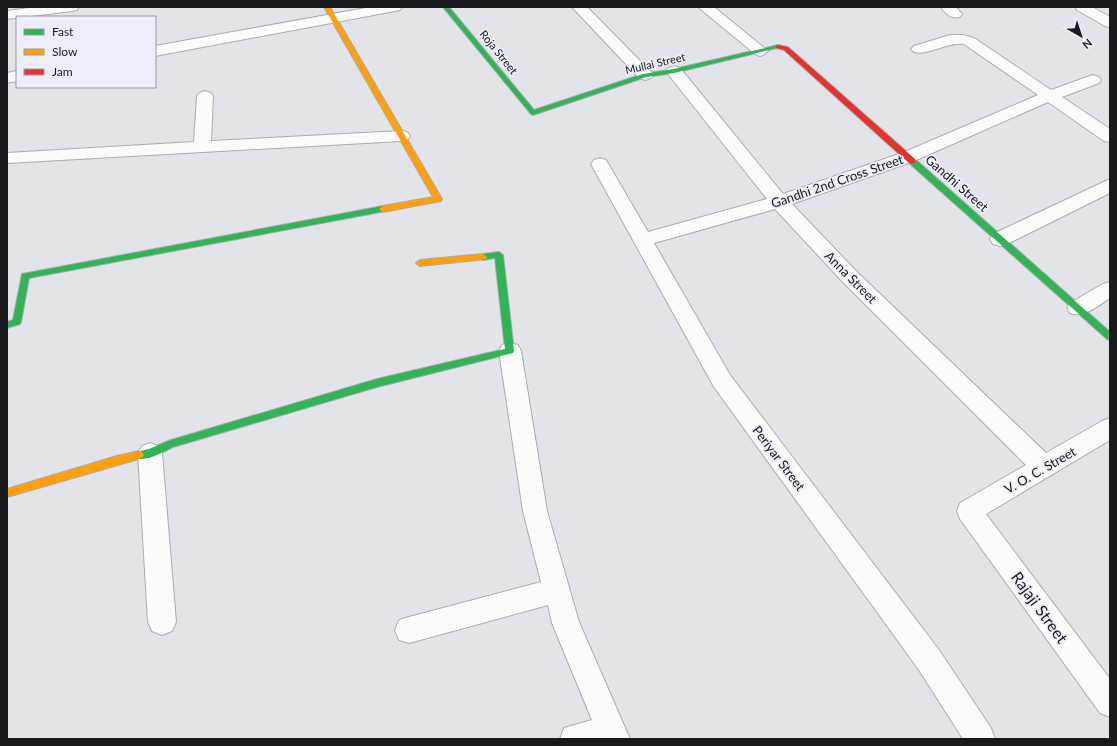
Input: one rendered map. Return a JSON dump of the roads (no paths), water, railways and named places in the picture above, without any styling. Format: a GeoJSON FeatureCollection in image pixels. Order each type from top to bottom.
{"type":"FeatureCollection","features":[{"type":"Feature","properties":{"kind":"street"},"geometry":{"type":"LineString","coordinates":[[7,15],[72,7]]}},
{"type":"Feature","properties":{"kind":"street"},"geometry":{"type":"LineString","coordinates":[[156,51],[330,13],[395,7]]}},
{"type":"Feature","properties":{"kind":"street","name":"Roja Street"},"geometry":{"type":"LineString","coordinates":[[446,7],[533,113]]}},
{"type":"Feature","properties":{"kind":"street"},"geometry":{"type":"LineString","coordinates":[[579,7],[645,75]]}},
{"type":"Feature","properties":{"kind":"street"},"geometry":{"type":"LineString","coordinates":[[705,7],[760,51]]}},
{"type":"Feature","properties":{"kind":"street"},"geometry":{"type":"LineString","coordinates":[[1082,7],[1110,23]]}},
{"type":"Feature","properties":{"kind":"street"},"geometry":{"type":"LineString","coordinates":[[7,325],[18,322],[25,276],[438,199],[330,13]]}},
{"type":"Feature","properties":{"kind":"street"},"geometry":{"type":"LineString","coordinates":[[919,49],[952,38],[969,41],[1110,137]]}},
{"type":"Feature","properties":{"kind":"street","name":"Mullai Street"},"geometry":{"type":"LineString","coordinates":[[533,113],[645,75],[674,71],[776,47],[786,48]]}},
{"type":"Feature","properties":{"kind":"street","name":"Gandhi Street"},"geometry":{"type":"LineString","coordinates":[[786,48],[1110,337]]}},
{"type":"Feature","properties":{"kind":"street","name":"Anna Street"},"geometry":{"type":"LineString","coordinates":[[674,71],[779,202],[848,275],[1044,467]]}},
{"type":"Feature","properties":{"kind":"street","name":"Gandhi 2nd Cross Street"},"geometry":{"type":"LineString","coordinates":[[642,240],[779,202],[908,157],[1049,96],[1093,80]]}},
{"type":"Feature","properties":{"kind":"street"},"geometry":{"type":"LineString","coordinates":[[202,147],[205,96]]}},
{"type":"Feature","properties":{"kind":"street"},"geometry":{"type":"LineString","coordinates":[[7,158],[401,136]]}},
{"type":"Feature","properties":{"kind":"street","name":"Periyar Street"},"geometry":{"type":"LineString","coordinates":[[600,164],[722,381],[929,660],[980,739]]}},
{"type":"Feature","properties":{"kind":"street"},"geometry":{"type":"LineString","coordinates":[[1000,238],[1070,206],[1110,185]]}},
{"type":"Feature","properties":{"kind":"street"},"geometry":{"type":"LineString","coordinates":[[420,263],[499,255],[510,351],[535,511],[566,623],[613,735],[575,739]]}},
{"type":"Feature","properties":{"kind":"street"},"geometry":{"type":"LineString","coordinates":[[1077,308],[1110,289]]}},
{"type":"Feature","properties":{"kind":"street"},"geometry":{"type":"LineString","coordinates":[[7,493],[117,460],[150,453],[171,444],[377,383],[510,351]]}},
{"type":"Feature","properties":{"kind":"street","name":"V. O. C. Street"},"geometry":{"type":"LineString","coordinates":[[969,511],[1110,428]]}},
{"type":"Feature","properties":{"kind":"street"},"geometry":{"type":"LineString","coordinates":[[150,453],[162,622]]}},
{"type":"Feature","properties":{"kind":"street","name":"Rajaji Street"},"geometry":{"type":"LineString","coordinates":[[969,511],[1110,703]]}},
{"type":"Feature","properties":{"kind":"street"},"geometry":{"type":"LineString","coordinates":[[409,630],[557,590]]}}]}
